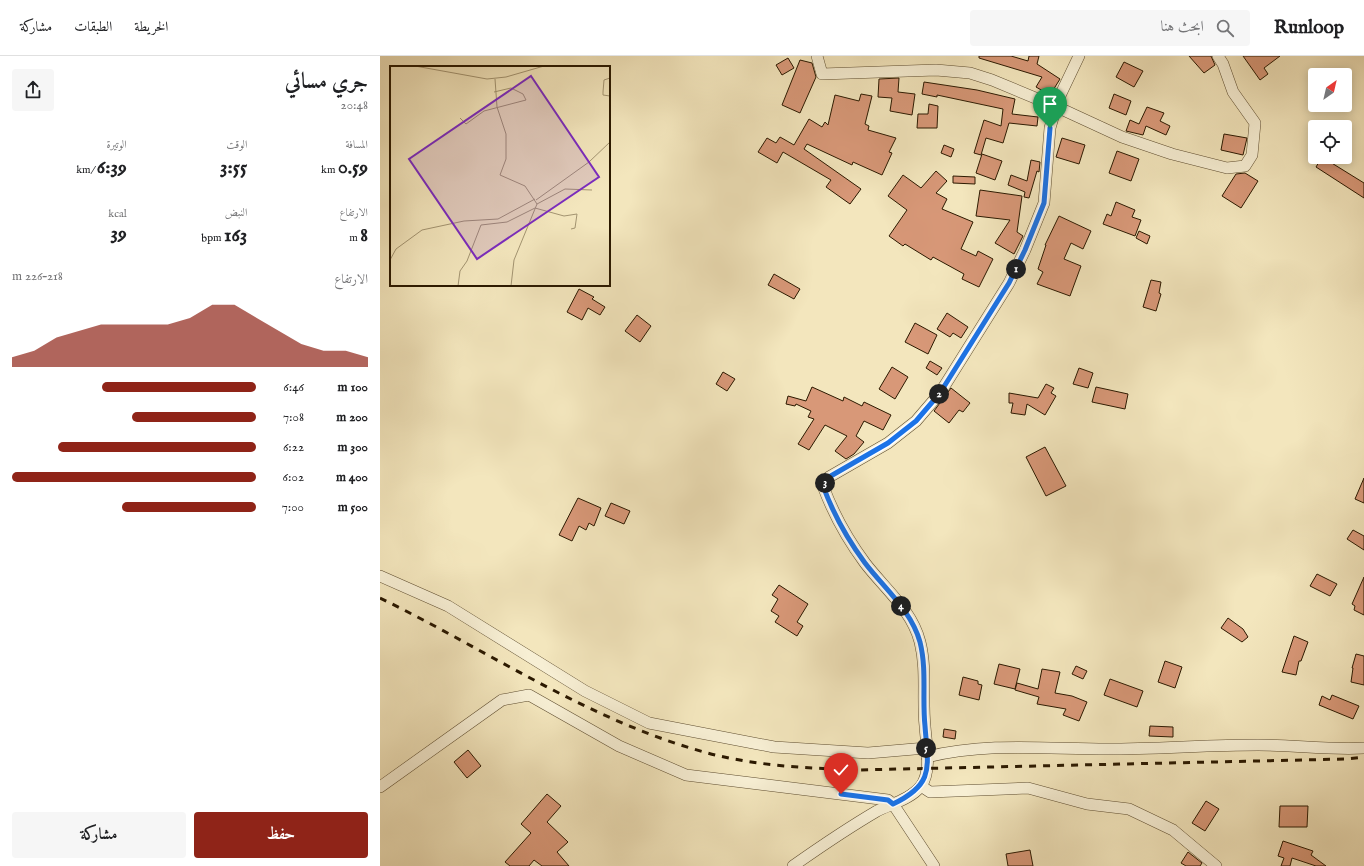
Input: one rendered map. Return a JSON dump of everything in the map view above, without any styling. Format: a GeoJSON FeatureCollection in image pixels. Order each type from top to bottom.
{"type":"FeatureCollection","features":[{"type":"Feature","properties":{"kind":"street"},"geometry":{"type":"LineString","coordinates":[[817,56],[822,74],[936,70],[970,73],[992,80],[1122,137],[1172,154],[1227,168],[1245,166],[1252,155],[1255,122],[1233,92],[1223,64],[1218,56]]}},
{"type":"Feature","properties":{"kind":"street"},"geometry":{"type":"LineString","coordinates":[[793,866],[842,832],[906,797],[921,786],[924,780],[927,753],[924,717],[924,662],[920,641],[911,621],[898,602],[865,563],[830,505],[823,486],[829,477],[888,443],[916,421],[940,393],[1009,283],[1025,250],[1044,203],[1050,128],[1056,107],[1079,56]]}},
{"type":"Feature","properties":{"kind":"street"},"geometry":{"type":"LineString","coordinates":[[380,576],[448,606],[585,691],[649,723],[774,747],[868,754],[927,753],[1018,746],[1107,749],[1260,745],[1343,749],[1364,748]]}},
{"type":"Feature","properties":{"kind":"street"},"geometry":{"type":"LineString","coordinates":[[380,787],[502,700],[529,695],[619,746],[686,775],[888,800],[893,804],[934,866]]}},
{"type":"Feature","properties":{"kind":"street"},"geometry":{"type":"LineString","coordinates":[[921,786],[930,792],[1028,788],[1087,804],[1129,809],[1173,830],[1216,866]]}},
{"type":"Feature","properties":{"kind":"building"},"geometry":{"type":"Polygon","coordinates":[[[979,56],[1011,56],[1028,61],[1029,56],[1039,56],[1037,64],[1060,79],[1050,95],[1036,87],[1042,77],[979,58],[979,56]]]}},
{"type":"Feature","properties":{"kind":"building"},"geometry":{"type":"Polygon","coordinates":[[[1189,56],[1211,56],[1215,65],[1204,73],[1189,56]]]}},
{"type":"Feature","properties":{"kind":"building"},"geometry":{"type":"Polygon","coordinates":[[[1243,56],[1280,56],[1264,68],[1268,74],[1260,80],[1243,56]]]}},
{"type":"Feature","properties":{"kind":"building"},"geometry":{"type":"Polygon","coordinates":[[[788,58],[794,68],[782,75],[776,65],[788,58]]]}},
{"type":"Feature","properties":{"kind":"building"},"geometry":{"type":"Polygon","coordinates":[[[800,60],[812,63],[816,77],[800,113],[782,105],[800,60]]]}},
{"type":"Feature","properties":{"kind":"building"},"geometry":{"type":"Polygon","coordinates":[[[1124,62],[1143,71],[1134,87],[1116,77],[1124,62]]]}},
{"type":"Feature","properties":{"kind":"building"},"geometry":{"type":"Polygon","coordinates":[[[899,78],[898,92],[915,94],[912,115],[890,111],[892,98],[878,97],[879,79],[899,78]]]}},
{"type":"Feature","properties":{"kind":"building"},"geometry":{"type":"Polygon","coordinates":[[[924,82],[977,90],[1015,99],[1012,114],[1038,117],[1037,126],[1009,123],[1003,143],[986,138],[981,155],[974,153],[984,120],[1001,126],[1003,109],[937,95],[937,97],[922,94],[924,82]]]}},
{"type":"Feature","properties":{"kind":"building"},"geometry":{"type":"Polygon","coordinates":[[[861,94],[872,96],[865,124],[869,126],[868,130],[896,138],[889,152],[892,153],[882,175],[853,162],[852,165],[807,144],[804,149],[861,189],[850,204],[826,187],[831,180],[783,152],[777,163],[758,152],[767,138],[776,143],[780,137],[794,145],[809,119],[822,127],[825,122],[828,125],[835,95],[859,101],[861,94]]]}},
{"type":"Feature","properties":{"kind":"building"},"geometry":{"type":"Polygon","coordinates":[[[1114,94],[1131,101],[1126,115],[1109,108],[1114,94]]]}},
{"type":"Feature","properties":{"kind":"building"},"geometry":{"type":"Polygon","coordinates":[[[929,104],[938,106],[937,128],[917,128],[918,114],[928,114],[929,104]]]}},
{"type":"Feature","properties":{"kind":"building"},"geometry":{"type":"Polygon","coordinates":[[[1147,107],[1164,113],[1160,121],[1170,126],[1166,135],[1146,126],[1143,135],[1126,131],[1130,120],[1139,124],[1147,107]]]}},
{"type":"Feature","properties":{"kind":"building"},"geometry":{"type":"Polygon","coordinates":[[[1224,134],[1247,138],[1243,155],[1221,150],[1224,134]]]}},
{"type":"Feature","properties":{"kind":"building"},"geometry":{"type":"Polygon","coordinates":[[[1062,138],[1085,145],[1079,164],[1056,157],[1062,138]]]}},
{"type":"Feature","properties":{"kind":"building"},"geometry":{"type":"Polygon","coordinates":[[[944,145],[954,149],[951,157],[941,153],[944,145]]]}},
{"type":"Feature","properties":{"kind":"building"},"geometry":{"type":"Polygon","coordinates":[[[1117,151],[1139,159],[1131,181],[1109,173],[1117,151]]]}},
{"type":"Feature","properties":{"kind":"building"},"geometry":{"type":"Polygon","coordinates":[[[982,154],[1002,161],[995,180],[976,173],[982,154]]]}},
{"type":"Feature","properties":{"kind":"building"},"geometry":{"type":"Polygon","coordinates":[[[1031,160],[1040,162],[1039,172],[1037,171],[1029,198],[1024,197],[1025,192],[1008,185],[1011,175],[1027,181],[1031,160]]]}},
{"type":"Feature","properties":{"kind":"building"},"geometry":{"type":"Polygon","coordinates":[[[1318,164],[1333,164],[1364,183],[1364,198],[1316,167],[1318,164]]]}},
{"type":"Feature","properties":{"kind":"building"},"geometry":{"type":"Polygon","coordinates":[[[936,171],[947,181],[936,193],[947,199],[942,209],[973,222],[961,249],[976,256],[978,251],[993,259],[979,287],[962,279],[964,274],[933,257],[931,260],[905,244],[903,246],[889,236],[907,210],[888,196],[903,175],[921,188],[936,171]]]}},
{"type":"Feature","properties":{"kind":"building"},"geometry":{"type":"Polygon","coordinates":[[[1245,173],[1258,181],[1241,208],[1222,196],[1236,174],[1245,173]]]}},
{"type":"Feature","properties":{"kind":"building"},"geometry":{"type":"Polygon","coordinates":[[[953,176],[975,177],[975,184],[953,183],[953,176]]]}},
{"type":"Feature","properties":{"kind":"building"},"geometry":{"type":"Polygon","coordinates":[[[980,190],[1022,196],[1017,232],[1023,236],[1014,254],[995,243],[1010,220],[976,216],[980,190]]]}},
{"type":"Feature","properties":{"kind":"building"},"geometry":{"type":"Polygon","coordinates":[[[1116,202],[1135,210],[1132,217],[1141,220],[1135,236],[1103,224],[1107,214],[1111,216],[1116,202]]]}},
{"type":"Feature","properties":{"kind":"building"},"geometry":{"type":"Polygon","coordinates":[[[1059,216],[1091,231],[1083,249],[1071,243],[1064,259],[1081,266],[1070,296],[1037,284],[1043,272],[1038,269],[1045,245],[1059,216]]]}},
{"type":"Feature","properties":{"kind":"building"},"geometry":{"type":"Polygon","coordinates":[[[1139,231],[1150,236],[1147,244],[1136,238],[1139,231]]]}},
{"type":"Feature","properties":{"kind":"building"},"geometry":{"type":"Polygon","coordinates":[[[774,274],[800,289],[794,299],[768,285],[774,274]]]}},
{"type":"Feature","properties":{"kind":"building"},"geometry":{"type":"Polygon","coordinates":[[[1151,280],[1161,282],[1159,293],[1161,294],[1156,311],[1143,307],[1151,280]]]}},
{"type":"Feature","properties":{"kind":"building"},"geometry":{"type":"Polygon","coordinates":[[[579,289],[594,297],[592,299],[605,307],[600,315],[588,308],[582,320],[567,312],[579,289]]]}},
{"type":"Feature","properties":{"kind":"building"},"geometry":{"type":"Polygon","coordinates":[[[947,313],[968,327],[961,338],[953,333],[950,337],[937,329],[947,313]]]}},
{"type":"Feature","properties":{"kind":"building"},"geometry":{"type":"Polygon","coordinates":[[[637,315],[651,326],[640,342],[625,331],[637,315]]]}},
{"type":"Feature","properties":{"kind":"building"},"geometry":{"type":"Polygon","coordinates":[[[915,323],[937,335],[928,354],[905,342],[915,323]]]}},
{"type":"Feature","properties":{"kind":"building"},"geometry":{"type":"Polygon","coordinates":[[[930,361],[942,368],[937,375],[926,368],[930,361]]]}},
{"type":"Feature","properties":{"kind":"building"},"geometry":{"type":"Polygon","coordinates":[[[892,367],[908,377],[895,399],[879,389],[892,367]]]}},
{"type":"Feature","properties":{"kind":"building"},"geometry":{"type":"Polygon","coordinates":[[[1079,368],[1093,373],[1088,388],[1073,384],[1079,368]]]}},
{"type":"Feature","properties":{"kind":"building"},"geometry":{"type":"Polygon","coordinates":[[[723,372],[735,379],[727,391],[716,384],[723,372]]]}},
{"type":"Feature","properties":{"kind":"building"},"geometry":{"type":"Polygon","coordinates":[[[1046,384],[1054,388],[1051,393],[1056,396],[1045,415],[1027,404],[1025,415],[1011,413],[1013,403],[1009,403],[1009,393],[1038,398],[1046,384]]]}},
{"type":"Feature","properties":{"kind":"building"},"geometry":{"type":"Polygon","coordinates":[[[812,387],[843,401],[844,397],[862,406],[864,402],[891,415],[883,430],[864,421],[856,436],[864,442],[854,454],[846,459],[835,451],[847,436],[825,425],[809,450],[798,444],[814,419],[808,417],[811,411],[796,404],[795,406],[786,404],[788,396],[806,401],[812,387]]]}},
{"type":"Feature","properties":{"kind":"building"},"geometry":{"type":"Polygon","coordinates":[[[1096,387],[1128,394],[1125,409],[1092,402],[1096,387]]]}},
{"type":"Feature","properties":{"kind":"building"},"geometry":{"type":"Polygon","coordinates":[[[951,388],[970,403],[963,412],[959,410],[949,423],[934,411],[951,388]]]}},
{"type":"Feature","properties":{"kind":"building"},"geometry":{"type":"Polygon","coordinates":[[[1045,447],[1066,486],[1046,496],[1026,457],[1045,447]]]}},
{"type":"Feature","properties":{"kind":"building"},"geometry":{"type":"Polygon","coordinates":[[[1364,478],[1364,503],[1355,499],[1364,478]]]}},
{"type":"Feature","properties":{"kind":"building"},"geometry":{"type":"Polygon","coordinates":[[[578,498],[601,508],[594,526],[589,523],[586,530],[579,526],[572,541],[559,535],[578,498]]]}},
{"type":"Feature","properties":{"kind":"building"},"geometry":{"type":"Polygon","coordinates":[[[611,503],[630,511],[624,524],[605,516],[611,503]]]}},
{"type":"Feature","properties":{"kind":"building"},"geometry":{"type":"Polygon","coordinates":[[[1353,530],[1364,536],[1364,550],[1347,539],[1353,530]]]}},
{"type":"Feature","properties":{"kind":"building"},"geometry":{"type":"Polygon","coordinates":[[[1317,574],[1337,584],[1330,596],[1310,586],[1317,574]]]}},
{"type":"Feature","properties":{"kind":"building"},"geometry":{"type":"Polygon","coordinates":[[[1364,577],[1364,615],[1354,610],[1355,606],[1352,604],[1364,577]]]}},
{"type":"Feature","properties":{"kind":"building"},"geometry":{"type":"Polygon","coordinates":[[[779,585],[808,604],[797,622],[803,626],[797,636],[775,622],[779,616],[771,611],[778,599],[772,595],[779,585]]]}},
{"type":"Feature","properties":{"kind":"building"},"geometry":{"type":"Polygon","coordinates":[[[1228,618],[1243,629],[1248,637],[1242,642],[1221,628],[1228,618]]]}},
{"type":"Feature","properties":{"kind":"building"},"geometry":{"type":"Polygon","coordinates":[[[1294,636],[1308,642],[1301,661],[1299,661],[1296,675],[1282,672],[1294,636]]]}},
{"type":"Feature","properties":{"kind":"building"},"geometry":{"type":"Polygon","coordinates":[[[1356,654],[1364,656],[1364,685],[1351,682],[1352,668],[1356,654]]]}},
{"type":"Feature","properties":{"kind":"building"},"geometry":{"type":"Polygon","coordinates":[[[1165,661],[1182,667],[1175,688],[1158,682],[1165,661]]]}},
{"type":"Feature","properties":{"kind":"building"},"geometry":{"type":"Polygon","coordinates":[[[999,664],[1020,669],[1015,689],[994,684],[999,664]]]}},
{"type":"Feature","properties":{"kind":"building"},"geometry":{"type":"Polygon","coordinates":[[[1076,666],[1087,671],[1083,679],[1072,674],[1076,666]]]}},
{"type":"Feature","properties":{"kind":"building"},"geometry":{"type":"Polygon","coordinates":[[[1042,669],[1060,672],[1055,693],[1072,696],[1087,702],[1079,721],[1063,715],[1066,709],[1037,704],[1039,697],[1015,690],[1017,683],[1038,689],[1042,669]]]}},
{"type":"Feature","properties":{"kind":"building"},"geometry":{"type":"Polygon","coordinates":[[[963,677],[978,681],[978,684],[982,685],[979,700],[959,695],[963,677]]]}},
{"type":"Feature","properties":{"kind":"building"},"geometry":{"type":"Polygon","coordinates":[[[1110,679],[1143,691],[1137,707],[1104,695],[1110,679]]]}},
{"type":"Feature","properties":{"kind":"building"},"geometry":{"type":"Polygon","coordinates":[[[1332,695],[1359,706],[1353,719],[1319,705],[1322,696],[1330,700],[1332,695]]]}},
{"type":"Feature","properties":{"kind":"building"},"geometry":{"type":"Polygon","coordinates":[[[1150,726],[1173,727],[1173,737],[1149,736],[1150,726]]]}},
{"type":"Feature","properties":{"kind":"building"},"geometry":{"type":"Polygon","coordinates":[[[944,729],[956,731],[955,739],[943,737],[944,729]]]}},
{"type":"Feature","properties":{"kind":"building"},"geometry":{"type":"Polygon","coordinates":[[[468,750],[481,766],[467,778],[454,762],[468,750]]]}},
{"type":"Feature","properties":{"kind":"building"},"geometry":{"type":"Polygon","coordinates":[[[547,794],[561,806],[547,822],[568,842],[557,852],[569,866],[542,866],[534,860],[529,866],[510,866],[505,862],[531,833],[521,824],[547,794]]]}},
{"type":"Feature","properties":{"kind":"building"},"geometry":{"type":"Polygon","coordinates":[[[1206,801],[1219,809],[1205,831],[1192,823],[1206,801]]]}},
{"type":"Feature","properties":{"kind":"building"},"geometry":{"type":"Polygon","coordinates":[[[1280,806],[1308,806],[1307,827],[1279,827],[1280,806]]]}},
{"type":"Feature","properties":{"kind":"building"},"geometry":{"type":"Polygon","coordinates":[[[1283,841],[1313,851],[1311,855],[1326,866],[1316,866],[1292,858],[1290,866],[1281,866],[1284,858],[1278,856],[1283,841]]]}},
{"type":"Feature","properties":{"kind":"building"},"geometry":{"type":"Polygon","coordinates":[[[1030,850],[1033,866],[1008,866],[1006,854],[1030,850]]]}},
{"type":"Feature","properties":{"kind":"building"},"geometry":{"type":"Polygon","coordinates":[[[1188,852],[1202,863],[1200,866],[1186,866],[1181,863],[1188,852]]]}},
{"type":"Feature","properties":{"kind":"railway"},"geometry":{"type":"LineString","coordinates":[[380,598],[579,703],[619,722],[661,738],[723,757],[799,767],[857,770],[1346,759],[1364,757]]}},
{"type":"Feature","properties":{"kind":"route"},"geometry":{"type":"LineString","coordinates":[[841,794],[888,800],[893,804],[921,786],[924,780],[927,757],[924,717],[924,662],[920,641],[911,621],[898,602],[865,563],[830,505],[823,486],[829,477],[888,443],[916,421],[940,393],[1009,283],[1025,250],[1032,229],[1044,203],[1050,128]]}}]}
